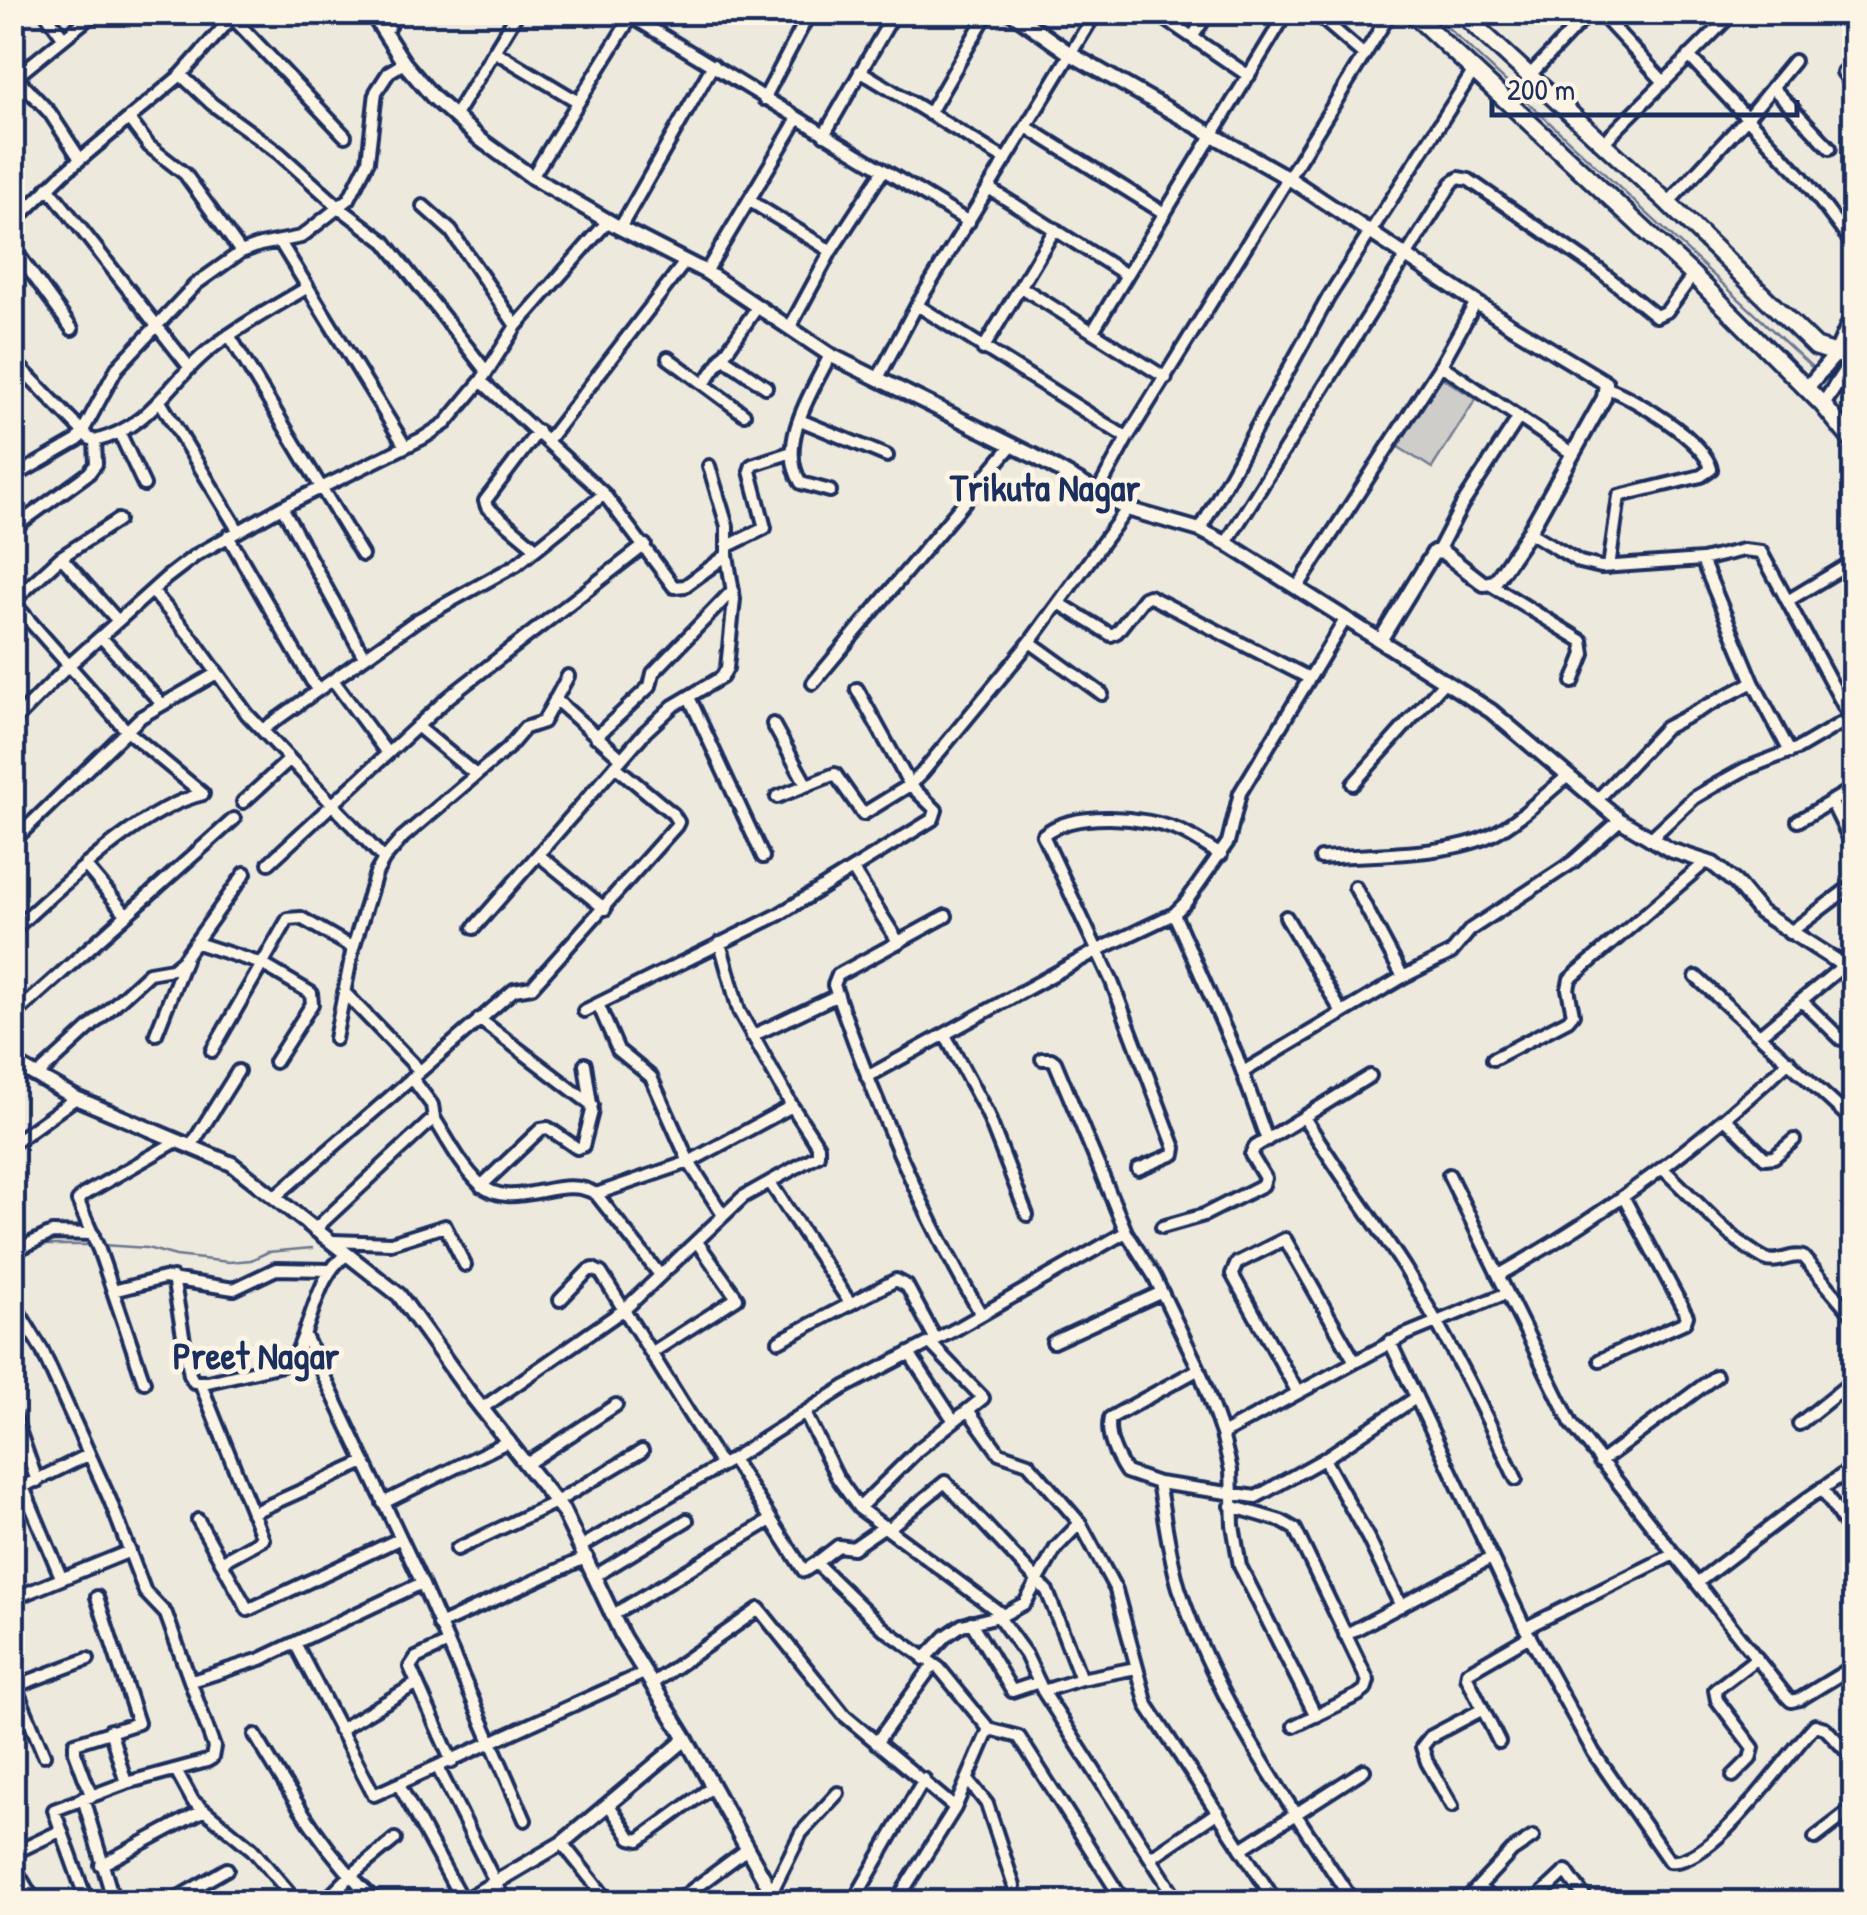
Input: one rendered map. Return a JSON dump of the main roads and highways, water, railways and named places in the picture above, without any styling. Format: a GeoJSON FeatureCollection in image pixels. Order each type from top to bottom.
{"type":"FeatureCollection","features":[{"type":"Feature","properties":{"kind":"main road"},"geometry":{"type":"LineString","coordinates":[[1411,12],[1693,276],[1815,378],[1822,405],[1854,443]]}},
{"type":"Feature","properties":{"kind":"main road"},"geometry":{"type":"LineString","coordinates":[[1460,12],[1668,202],[1802,334],[1816,346],[1854,358]]}},
{"type":"Feature","properties":{"kind":"waterway"},"geometry":{"type":"LineString","coordinates":[[1431,12],[1814,369]]}},
{"type":"Feature","properties":{"kind":"waterway"},"geometry":{"type":"LineString","coordinates":[[1837,392],[1854,408]]}},
{"type":"Feature","properties":{"kind":"waterway"},"geometry":{"type":"LineString","coordinates":[[28,1250],[44,1245],[94,1245]]}},
{"type":"Feature","properties":{"kind":"waterway"},"geometry":{"type":"LineString","coordinates":[[102,1245],[229,1262],[251,1260],[268,1252],[312,1248]]}},
{"type":"Feature","properties":{"kind":"district","name":"Trikuta Nagar"},"geometry":{"type":"Point","coordinates":[1045,488]}},
{"type":"Feature","properties":{"kind":"district","name":"Preet Nagar"},"geometry":{"type":"Point","coordinates":[256,1356]}}]}
